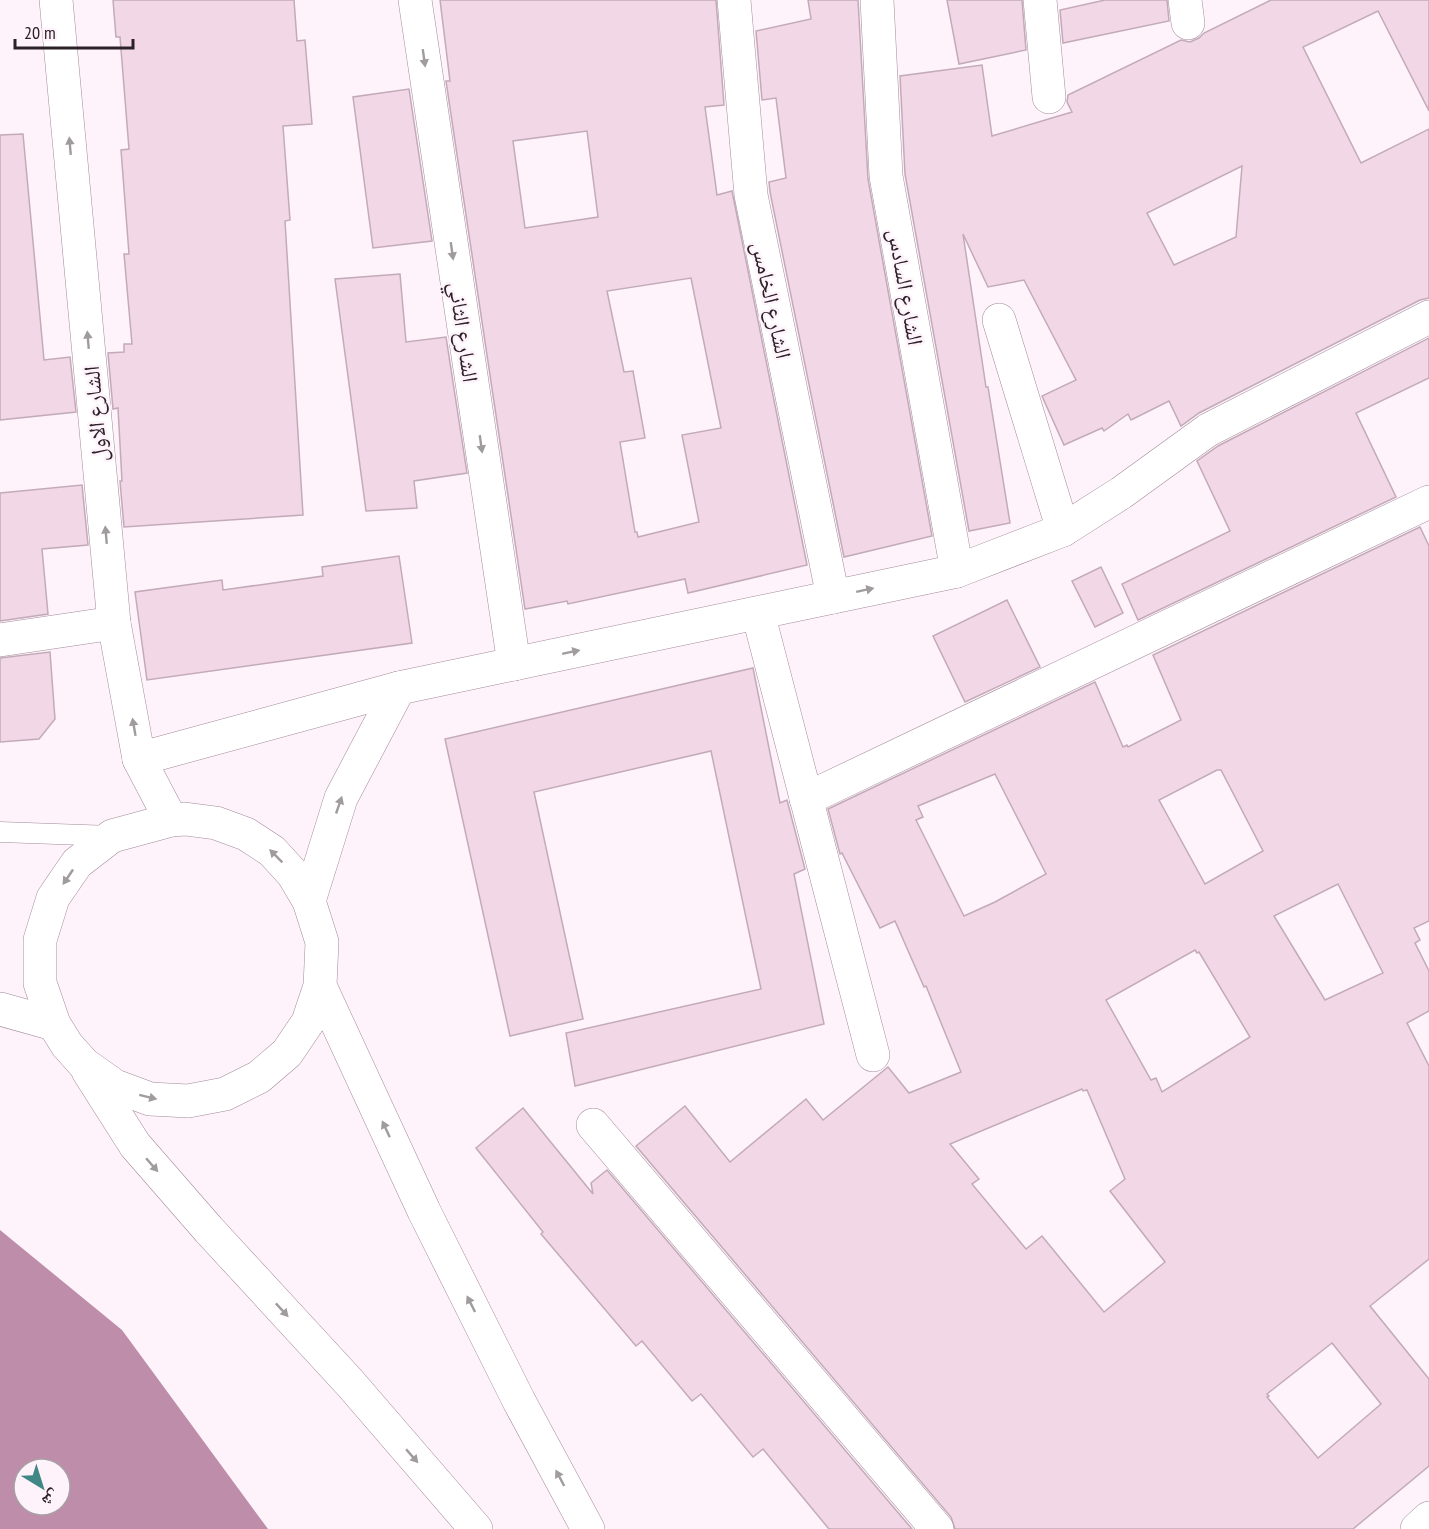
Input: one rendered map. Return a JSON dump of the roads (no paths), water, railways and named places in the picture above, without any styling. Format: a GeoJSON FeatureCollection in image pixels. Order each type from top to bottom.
{"type":"FeatureCollection","features":[{"type":"Feature","properties":{"kind":"street","name":"الشارع الاول"},"geometry":{"type":"LineString","coordinates":[[56,0],[114,623],[139,759],[171,820]]}},
{"type":"Feature","properties":{"kind":"street","name":"الشارع الثاني"},"geometry":{"type":"LineString","coordinates":[[415,0],[514,664]]}},
{"type":"Feature","properties":{"kind":"street","name":"الشارع الخامس"},"geometry":{"type":"LineString","coordinates":[[734,0],[751,195],[833,597]]}},
{"type":"Feature","properties":{"kind":"street","name":"الشارع السادس"},"geometry":{"type":"LineString","coordinates":[[877,0],[886,176],[957,571]]}},
{"type":"Feature","properties":{"kind":"street"},"geometry":{"type":"LineString","coordinates":[[1040,0],[1049,97]]}},
{"type":"Feature","properties":{"kind":"street"},"geometry":{"type":"LineString","coordinates":[[139,759],[399,688],[957,571],[1063,530],[1121,493],[1208,430],[1429,318]]}},
{"type":"Feature","properties":{"kind":"street"},"geometry":{"type":"LineString","coordinates":[[999,320],[1063,530]]}},
{"type":"Feature","properties":{"kind":"street"},"geometry":{"type":"LineString","coordinates":[[806,799],[1429,502]]}},
{"type":"Feature","properties":{"kind":"street"},"geometry":{"type":"LineString","coordinates":[[758,613],[873,1055]]}},
{"type":"Feature","properties":{"kind":"street"},"geometry":{"type":"LineString","coordinates":[[0,640],[114,623]]}},
{"type":"Feature","properties":{"kind":"street"},"geometry":{"type":"LineString","coordinates":[[309,901],[341,798],[399,688]]}},
{"type":"Feature","properties":{"kind":"street"},"geometry":{"type":"LineString","coordinates":[[84,1064],[115,1086],[150,1099],[188,1101],[225,1094],[259,1077],[287,1053],[308,1022],[320,986],[322,942],[309,901],[293,874],[272,851],[246,834],[216,823],[185,819],[171,820],[112,836],[77,863],[53,898],[40,940],[40,983],[54,1024],[67,1045],[84,1064],[135,1145],[209,1230],[350,1383],[476,1529]]}},
{"type":"Feature","properties":{"kind":"street"},"geometry":{"type":"LineString","coordinates":[[320,986],[429,1222],[519,1401],[588,1529]]}},
{"type":"Feature","properties":{"kind":"street"},"geometry":{"type":"LineString","coordinates":[[0,1009],[54,1024]]}},
{"type":"Feature","properties":{"kind":"street"},"geometry":{"type":"LineString","coordinates":[[593,1125],[937,1529]]}},
{"type":"Feature","properties":{"kind":"street"},"geometry":{"type":"LineString","coordinates":[[1417,1529],[1429,1518]]}},
{"type":"Feature","properties":{"kind":"lane"},"geometry":{"type":"LineString","coordinates":[[0,832],[112,836]]}}]}
